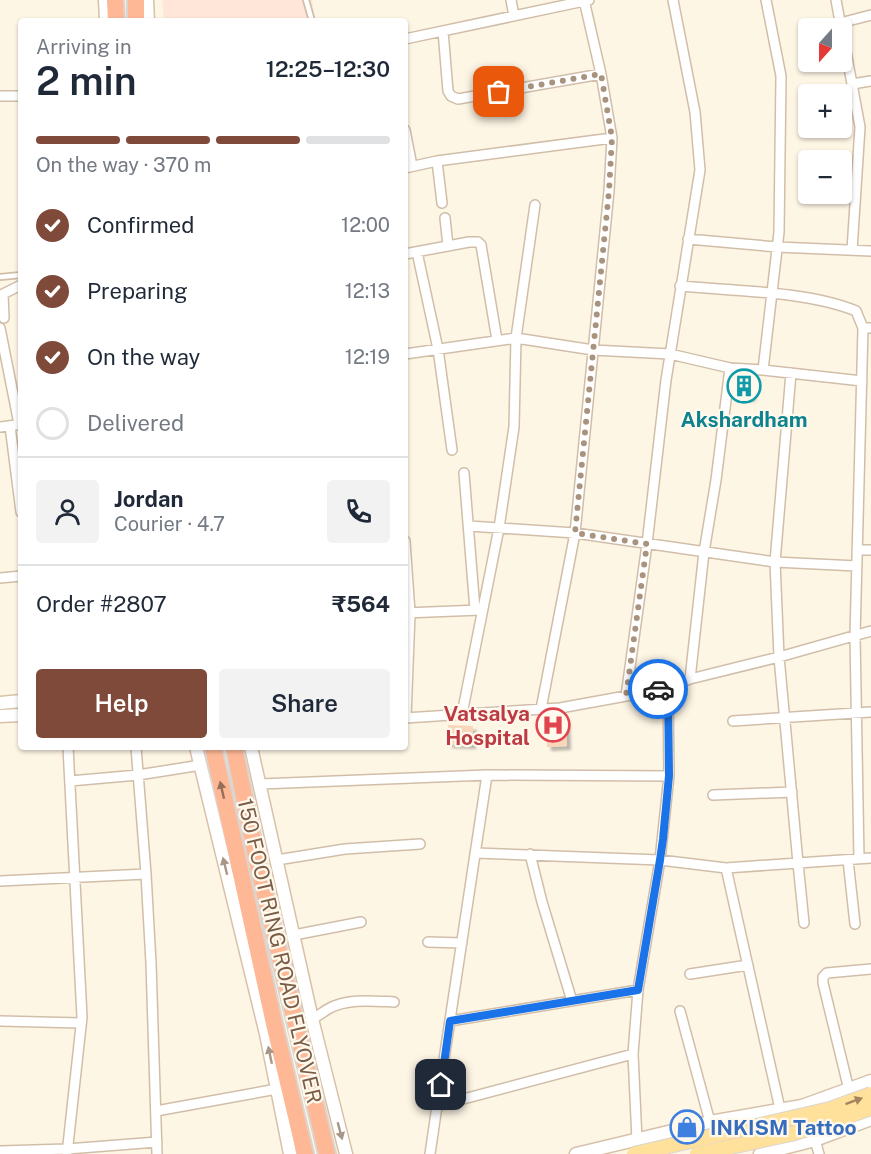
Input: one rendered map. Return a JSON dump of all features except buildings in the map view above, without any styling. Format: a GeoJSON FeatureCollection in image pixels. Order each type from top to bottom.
{"type":"FeatureCollection","features":[{"type":"Feature","properties":{"kind":"highway"},"geometry":{"type":"LineString","coordinates":[[115,0],[116,18]]}},
{"type":"Feature","properties":{"kind":"highway"},"geometry":{"type":"LineString","coordinates":[[136,0],[136,18]]}},
{"type":"Feature","properties":{"kind":"highway","name":"150 FOOT RING ROAD FLYOVER"},"geometry":{"type":"LineString","coordinates":[[236,754],[257,861],[327,1154]]}},
{"type":"Feature","properties":{"kind":"highway","name":"150 FOOT RING ROAD FLYOVER"},"geometry":{"type":"LineString","coordinates":[[210,758],[305,1154]]}},
{"type":"Feature","properties":{"kind":"main road"},"geometry":{"type":"LineString","coordinates":[[634,1154],[820,1112],[871,1094]]}},
{"type":"Feature","properties":{"kind":"main road"},"geometry":{"type":"LineString","coordinates":[[697,1154],[791,1134],[871,1108]]}},
{"type":"Feature","properties":{"kind":"street"},"geometry":{"type":"LineString","coordinates":[[105,0],[106,18]]}},
{"type":"Feature","properties":{"kind":"street"},"geometry":{"type":"LineString","coordinates":[[147,0],[148,18]]}},
{"type":"Feature","properties":{"kind":"street"},"geometry":{"type":"LineString","coordinates":[[511,0],[514,16]]}},
{"type":"Feature","properties":{"kind":"street"},"geometry":{"type":"LineString","coordinates":[[408,38],[586,0],[601,74],[612,138],[609,191],[575,533],[541,709]]}},
{"type":"Feature","properties":{"kind":"street"},"geometry":{"type":"LineString","coordinates":[[626,696],[670,354],[700,170],[695,112],[673,0]]}},
{"type":"Feature","properties":{"kind":"street"},"geometry":{"type":"LineString","coordinates":[[763,370],[779,232],[781,76],[766,0]]}},
{"type":"Feature","properties":{"kind":"street"},"geometry":{"type":"LineString","coordinates":[[836,0],[839,18]]}},
{"type":"Feature","properties":{"kind":"street"},"geometry":{"type":"LineString","coordinates":[[852,23],[871,15]]}},
{"type":"Feature","properties":{"kind":"street"},"geometry":{"type":"LineString","coordinates":[[443,31],[448,91],[451,96],[458,99],[601,74]]}},
{"type":"Feature","properties":{"kind":"street"},"geometry":{"type":"LineString","coordinates":[[850,72],[860,127],[852,250]]}},
{"type":"Feature","properties":{"kind":"street"},"geometry":{"type":"LineString","coordinates":[[852,84],[871,81]]}},
{"type":"Feature","properties":{"kind":"street"},"geometry":{"type":"LineString","coordinates":[[0,96],[18,96]]}},
{"type":"Feature","properties":{"kind":"street"},"geometry":{"type":"LineString","coordinates":[[408,167],[437,161],[612,138]]}},
{"type":"Feature","properties":{"kind":"street"},"geometry":{"type":"LineString","coordinates":[[437,161],[442,203]]}},
{"type":"Feature","properties":{"kind":"street"},"geometry":{"type":"LineString","coordinates":[[462,714],[479,610],[499,528],[514,427],[516,338],[535,205]]}},
{"type":"Feature","properties":{"kind":"street"},"geometry":{"type":"LineString","coordinates":[[445,218],[448,246]]}},
{"type":"Feature","properties":{"kind":"street"},"geometry":{"type":"LineString","coordinates":[[688,239],[777,247],[871,251]]}},
{"type":"Feature","properties":{"kind":"street"},"geometry":{"type":"LineString","coordinates":[[408,254],[469,242],[477,242],[481,245],[496,340]]}},
{"type":"Feature","properties":{"kind":"street"},"geometry":{"type":"LineString","coordinates":[[417,252],[438,349],[452,450]]}},
{"type":"Feature","properties":{"kind":"street"},"geometry":{"type":"LineString","coordinates":[[4,318],[3,294],[18,286]]}},
{"type":"Feature","properties":{"kind":"street"},"geometry":{"type":"LineString","coordinates":[[680,286],[817,300],[851,309],[856,312],[867,328],[861,381],[856,566],[859,859]]}},
{"type":"Feature","properties":{"kind":"street"},"geometry":{"type":"LineString","coordinates":[[0,328],[18,479]]}},
{"type":"Feature","properties":{"kind":"street"},"geometry":{"type":"LineString","coordinates":[[408,354],[516,338],[593,350],[670,354],[730,368],[861,381]]}},
{"type":"Feature","properties":{"kind":"street"},"geometry":{"type":"LineString","coordinates":[[690,679],[704,552],[716,480],[730,368]]}},
{"type":"Feature","properties":{"kind":"street"},"geometry":{"type":"LineString","coordinates":[[790,373],[775,562],[779,657],[804,923]]}},
{"type":"Feature","properties":{"kind":"street"},"geometry":{"type":"LineString","coordinates":[[464,473],[479,610]]}},
{"type":"Feature","properties":{"kind":"street"},"geometry":{"type":"LineString","coordinates":[[859,479],[871,480]]}},
{"type":"Feature","properties":{"kind":"street"},"geometry":{"type":"LineString","coordinates":[[469,526],[575,533],[775,562],[856,566]]}},
{"type":"Feature","properties":{"kind":"street"},"geometry":{"type":"LineString","coordinates":[[857,550],[871,550]]}},
{"type":"Feature","properties":{"kind":"street"},"geometry":{"type":"LineString","coordinates":[[0,578],[18,576]]}},
{"type":"Feature","properties":{"kind":"street"},"geometry":{"type":"LineString","coordinates":[[408,613],[479,610]]}},
{"type":"Feature","properties":{"kind":"street"},"geometry":{"type":"LineString","coordinates":[[408,718],[560,708],[626,696],[668,687],[690,679],[871,631]]}},
{"type":"Feature","properties":{"kind":"street"},"geometry":{"type":"LineString","coordinates":[[637,1140],[633,1054],[638,990],[660,860],[669,776],[668,687]]}},
{"type":"Feature","properties":{"kind":"street"},"geometry":{"type":"LineString","coordinates":[[0,702],[18,701]]}},
{"type":"Feature","properties":{"kind":"street"},"geometry":{"type":"LineString","coordinates":[[732,721],[871,712]]}},
{"type":"Feature","properties":{"kind":"street"},"geometry":{"type":"LineString","coordinates":[[0,716],[18,715]]}},
{"type":"Feature","properties":{"kind":"street"},"geometry":{"type":"LineString","coordinates":[[67,1151],[81,1023],[68,750]]}},
{"type":"Feature","properties":{"kind":"street"},"geometry":{"type":"LineString","coordinates":[[136,750],[147,874],[157,1154]]}},
{"type":"Feature","properties":{"kind":"street"},"geometry":{"type":"LineString","coordinates":[[252,750],[312,1019],[346,1154]]}},
{"type":"Feature","properties":{"kind":"street"},"geometry":{"type":"LineString","coordinates":[[70,781],[138,775],[210,758],[290,1154]]}},
{"type":"Feature","properties":{"kind":"street"},"geometry":{"type":"LineString","coordinates":[[260,784],[487,775],[669,776]]}},
{"type":"Feature","properties":{"kind":"street"},"geometry":{"type":"LineString","coordinates":[[430,1154],[487,775]]}},
{"type":"Feature","properties":{"kind":"street"},"geometry":{"type":"LineString","coordinates":[[713,795],[792,792]]}},
{"type":"Feature","properties":{"kind":"street"},"geometry":{"type":"LineString","coordinates":[[277,860],[345,849],[420,844]]}},
{"type":"Feature","properties":{"kind":"street"},"geometry":{"type":"LineString","coordinates":[[475,853],[660,860],[726,868],[871,858]]}},
{"type":"Feature","properties":{"kind":"street"},"geometry":{"type":"LineString","coordinates":[[530,854],[572,1001]]}},
{"type":"Feature","properties":{"kind":"street"},"geometry":{"type":"LineString","coordinates":[[848,860],[855,924]]}},
{"type":"Feature","properties":{"kind":"street"},"geometry":{"type":"LineString","coordinates":[[726,868],[780,1109]]}},
{"type":"Feature","properties":{"kind":"street"},"geometry":{"type":"LineString","coordinates":[[0,881],[147,874]]}},
{"type":"Feature","properties":{"kind":"street"},"geometry":{"type":"LineString","coordinates":[[294,936],[361,922]]}},
{"type":"Feature","properties":{"kind":"street"},"geometry":{"type":"LineString","coordinates":[[428,942],[462,943]]}},
{"type":"Feature","properties":{"kind":"street"},"geometry":{"type":"LineString","coordinates":[[690,974],[748,965]]}},
{"type":"Feature","properties":{"kind":"street"},"geometry":{"type":"LineString","coordinates":[[849,1090],[823,982],[827,973],[871,969]]}},
{"type":"Feature","properties":{"kind":"street"},"geometry":{"type":"LineString","coordinates":[[450,1021],[638,990]]}},
{"type":"Feature","properties":{"kind":"street"},"geometry":{"type":"LineString","coordinates":[[312,1019],[340,1003],[394,1002]]}},
{"type":"Feature","properties":{"kind":"street"},"geometry":{"type":"LineString","coordinates":[[680,1011],[711,1122]]}},
{"type":"Feature","properties":{"kind":"street"},"geometry":{"type":"LineString","coordinates":[[0,1021],[81,1023]]}},
{"type":"Feature","properties":{"kind":"street"},"geometry":{"type":"LineString","coordinates":[[437,1106],[633,1054]]}},
{"type":"Feature","properties":{"kind":"street"},"geometry":{"type":"LineString","coordinates":[[576,1154],[711,1122],[802,1106],[871,1081]]}},
{"type":"Feature","properties":{"kind":"street"},"geometry":{"type":"LineString","coordinates":[[156,1111],[278,1089]]}},
{"type":"Feature","properties":{"kind":"street"},"geometry":{"type":"LineString","coordinates":[[802,1106],[819,1154]]}},
{"type":"Feature","properties":{"kind":"street"},"geometry":{"type":"LineString","coordinates":[[760,1154],[815,1140],[871,1119]]}},
{"type":"Feature","properties":{"kind":"street"},"geometry":{"type":"LineString","coordinates":[[0,1151],[67,1151],[157,1142]]}},
{"type":"Feature","properties":{"kind":"lane"},"geometry":{"type":"LineString","coordinates":[[306,0],[311,18]]}},
{"type":"Feature","properties":{"kind":"lane"},"geometry":{"type":"LineString","coordinates":[[0,277],[18,275]]}},
{"type":"Feature","properties":{"kind":"shaded area"},"geometry":{"type":"Polygon","coordinates":[[[162,0],[312,0],[315,18],[164,18],[162,0]]]}},
{"type":"Feature","properties":{"kind":"way so far"},"geometry":{"type":"LineString","coordinates":[[499,92],[601,74],[612,138],[609,191],[575,533],[647,544],[626,696],[658,689]]}},
{"type":"Feature","properties":{"kind":"place","name":"Akshardham"},"geometry":{"type":"Point","coordinates":[744,386]}},
{"type":"Feature","properties":{"kind":"place","name":"Vatsalya Hospital"},"geometry":{"type":"Point","coordinates":[553,725]}},
{"type":"Feature","properties":{"kind":"place","name":"INKISM Tattoo"},"geometry":{"type":"Point","coordinates":[687,1127]}},
{"type":"Feature","properties":{"kind":"route"},"geometry":{"type":"LineString","coordinates":[[441,1085],[450,1021],[638,990],[660,860],[669,776],[668,687],[658,689]]}}]}
